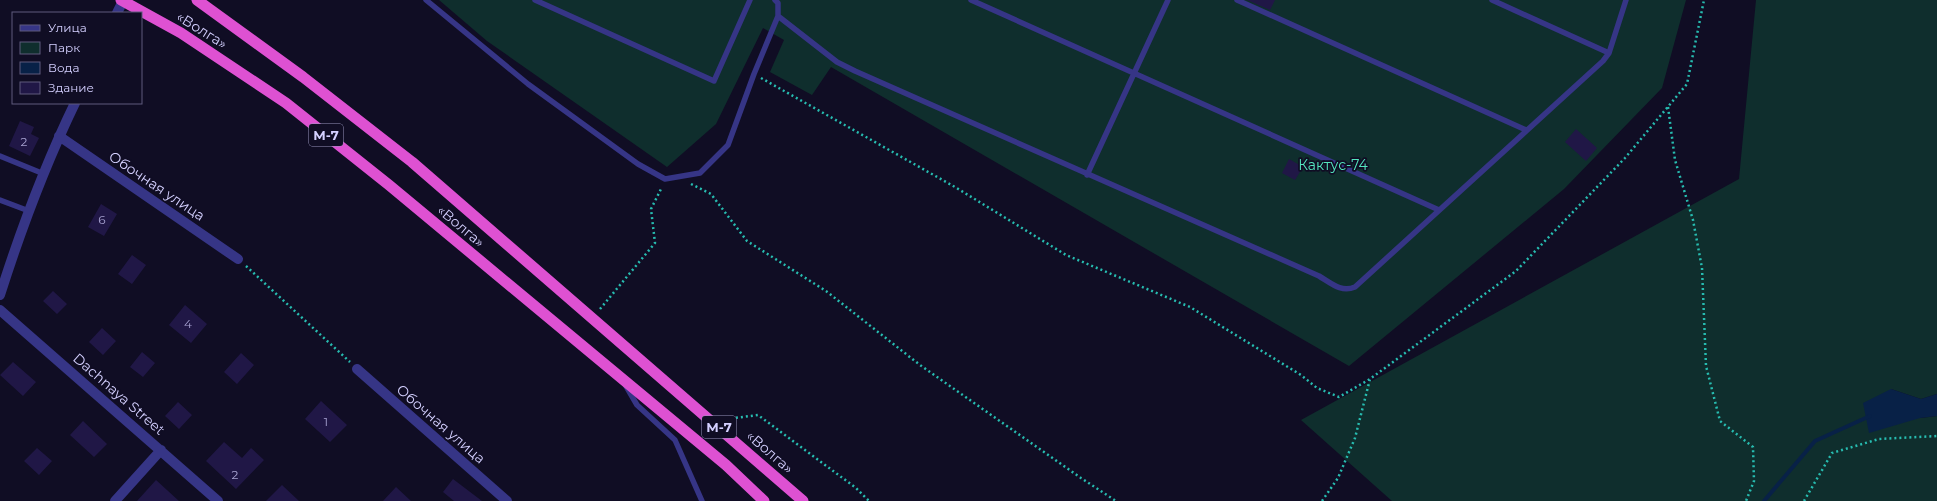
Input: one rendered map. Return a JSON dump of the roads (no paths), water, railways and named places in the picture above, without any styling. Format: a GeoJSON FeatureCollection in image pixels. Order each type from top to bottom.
{"type":"FeatureCollection","features":[{"type":"Feature","properties":{"kind":"highway","name":"«Волга»"},"geometry":{"type":"LineString","coordinates":[[122,0],[182,33],[286,103],[389,185],[726,465],[764,501]]}},
{"type":"Feature","properties":{"kind":"highway","name":"«Волга»"},"geometry":{"type":"LineString","coordinates":[[197,0],[303,77],[412,162],[803,501]]}},
{"type":"Feature","properties":{"kind":"street"},"geometry":{"type":"LineString","coordinates":[[117,12],[122,0]]}},
{"type":"Feature","properties":{"kind":"street"},"geometry":{"type":"LineString","coordinates":[[0,295],[17,242],[29,211],[59,136],[75,104]]}},
{"type":"Feature","properties":{"kind":"street","name":"Обочная улица"},"geometry":{"type":"LineString","coordinates":[[59,136],[238,259]]}},
{"type":"Feature","properties":{"kind":"street","name":"Dachnaya Street"},"geometry":{"type":"LineString","coordinates":[[0,310],[218,501]]}},
{"type":"Feature","properties":{"kind":"street","name":"Обочная улица"},"geometry":{"type":"LineString","coordinates":[[357,369],[507,501]]}},
{"type":"Feature","properties":{"kind":"street"},"geometry":{"type":"LineString","coordinates":[[115,501],[161,450]]}},
{"type":"Feature","properties":{"kind":"lane"},"geometry":{"type":"LineString","coordinates":[[426,0],[528,84],[638,164],[665,179],[700,173],[728,145],[754,74],[778,16],[778,4],[775,0]]}},
{"type":"Feature","properties":{"kind":"lane"},"geometry":{"type":"LineString","coordinates":[[535,0],[714,80],[750,0]]}},
{"type":"Feature","properties":{"kind":"lane"},"geometry":{"type":"LineString","coordinates":[[971,0],[1439,210]]}},
{"type":"Feature","properties":{"kind":"lane"},"geometry":{"type":"LineString","coordinates":[[1087,175],[1168,0]]}},
{"type":"Feature","properties":{"kind":"lane"},"geometry":{"type":"LineString","coordinates":[[1237,0],[1526,130]]}},
{"type":"Feature","properties":{"kind":"lane"},"geometry":{"type":"LineString","coordinates":[[1492,0],[1609,53]]}},
{"type":"Feature","properties":{"kind":"lane"},"geometry":{"type":"LineString","coordinates":[[778,16],[837,62],[1087,175],[1320,276],[1342,290],[1349,290],[1355,287],[1603,61],[1609,53],[1626,0]]}},
{"type":"Feature","properties":{"kind":"lane"},"geometry":{"type":"LineString","coordinates":[[0,156],[44,174]]}},
{"type":"Feature","properties":{"kind":"lane"},"geometry":{"type":"LineString","coordinates":[[0,200],[29,211]]}},
{"type":"Feature","properties":{"kind":"lane"},"geometry":{"type":"LineString","coordinates":[[622,380],[637,405],[675,440],[702,501]]}},
{"type":"Feature","properties":{"kind":"water"},"geometry":{"type":"Polygon","coordinates":[[[1891,389],[1921,399],[1937,394],[1937,416],[1920,418],[1869,433],[1863,403],[1891,389]]]}},
{"type":"Feature","properties":{"kind":"waterway"},"geometry":{"type":"LineString","coordinates":[[1764,501],[1815,441],[1870,416]]}},
{"type":"Feature","properties":{"kind":"park label","name":"Кактус-74"},"geometry":{"type":"Point","coordinates":[1333,165]}}]}
